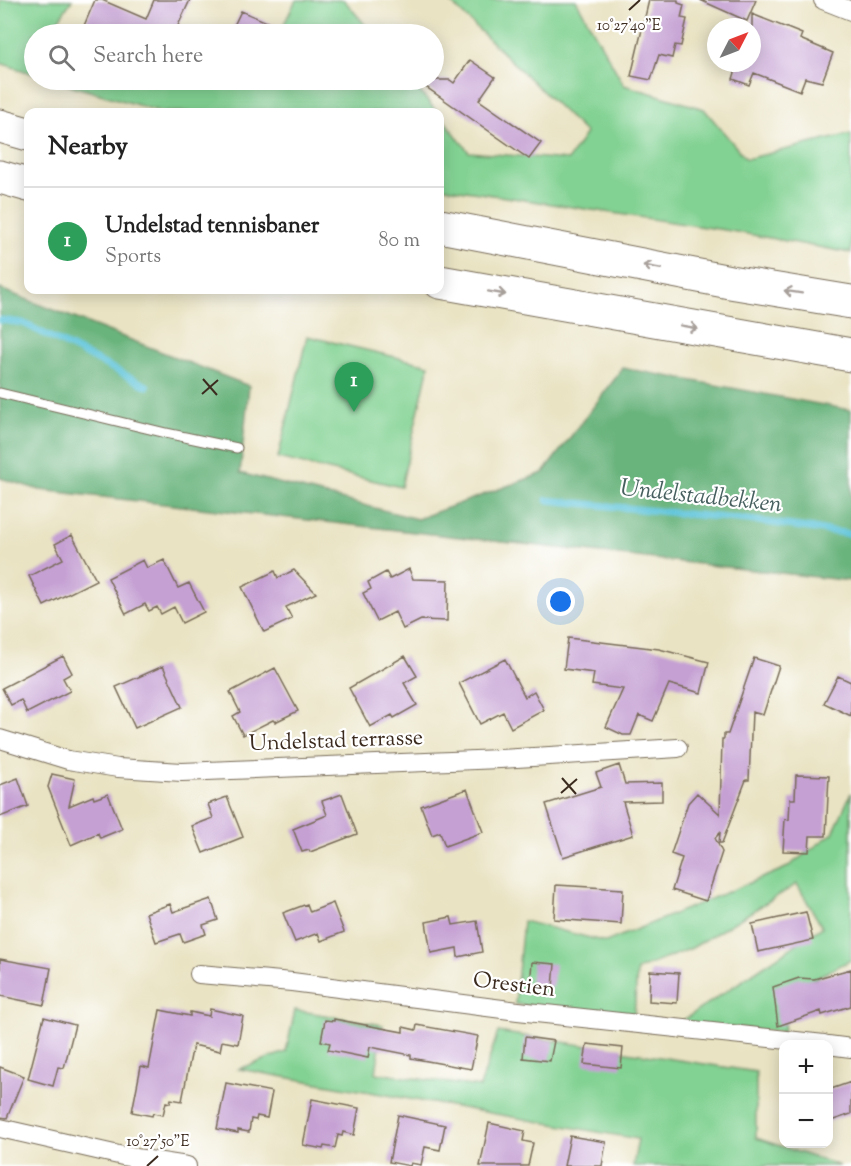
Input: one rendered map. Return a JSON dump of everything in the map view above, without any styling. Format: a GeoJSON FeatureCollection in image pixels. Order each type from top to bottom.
{"type":"FeatureCollection","features":[{"type":"Feature","properties":{"kind":"highway"},"geometry":{"type":"LineString","coordinates":[[0,126],[24,133]]}},
{"type":"Feature","properties":{"kind":"highway"},"geometry":{"type":"LineString","coordinates":[[0,177],[24,184]]}},
{"type":"Feature","properties":{"kind":"highway"},"geometry":{"type":"LineString","coordinates":[[444,227],[730,282],[851,302]]}},
{"type":"Feature","properties":{"kind":"highway"},"geometry":{"type":"LineString","coordinates":[[444,283],[851,355]]}},
{"type":"Feature","properties":{"kind":"street"},"geometry":{"type":"LineString","coordinates":[[823,0],[851,10]]}},
{"type":"Feature","properties":{"kind":"street","name":"Undelstad terrasse"},"geometry":{"type":"LineString","coordinates":[[0,739],[68,760],[118,768],[182,772],[500,759],[678,748]]}},
{"type":"Feature","properties":{"kind":"street","name":"Orestien"},"geometry":{"type":"LineString","coordinates":[[199,974],[292,982],[518,1011],[781,1040]]}},
{"type":"Feature","properties":{"kind":"street","name":"Orestien"},"geometry":{"type":"LineString","coordinates":[[833,1046],[851,1047]]}},
{"type":"Feature","properties":{"kind":"street"},"geometry":{"type":"LineString","coordinates":[[0,1128],[123,1156],[187,1166]]}},
{"type":"Feature","properties":{"kind":"lane"},"geometry":{"type":"LineString","coordinates":[[0,393],[155,431],[237,448]]}},
{"type":"Feature","properties":{"kind":"green space"},"geometry":{"type":"Polygon","coordinates":[[[0,0],[72,0],[56,24],[24,24],[24,71],[0,63],[0,0]]]}},
{"type":"Feature","properties":{"kind":"green space"},"geometry":{"type":"Polygon","coordinates":[[[296,0],[344,0],[364,24],[284,24],[296,0]]]}},
{"type":"Feature","properties":{"kind":"green space"},"geometry":{"type":"Polygon","coordinates":[[[448,0],[576,0],[624,85],[704,109],[746,159],[851,134],[851,253],[731,231],[444,188],[444,120],[469,152],[568,160],[586,133],[448,0]]]}},
{"type":"Feature","properties":{"kind":"green space"},"geometry":{"type":"Polygon","coordinates":[[[86,90],[418,90],[434,108],[148,108],[86,90]]]}},
{"type":"Feature","properties":{"kind":"green space"},"geometry":{"type":"Polygon","coordinates":[[[0,289],[249,386],[240,473],[417,519],[543,473],[623,368],[851,410],[851,581],[40,490],[0,478],[0,289]]]}},
{"type":"Feature","properties":{"kind":"green space"},"geometry":{"type":"Polygon","coordinates":[[[307,336],[429,365],[401,487],[278,458],[307,336]]]}},
{"type":"Feature","properties":{"kind":"green space"},"geometry":{"type":"Polygon","coordinates":[[[851,793],[851,960],[791,990],[783,1032],[679,1023],[822,927],[797,884],[692,948],[637,970],[634,1018],[515,1004],[523,921],[606,942],[786,868],[833,833],[851,793]]]}},
{"type":"Feature","properties":{"kind":"green space"},"geometry":{"type":"Polygon","coordinates":[[[295,1010],[383,1025],[376,1073],[480,1087],[498,1032],[756,1072],[756,1138],[779,1146],[779,1148],[786,1148],[840,1166],[633,1166],[638,1139],[239,1069],[286,1052],[295,1010]]]}},
{"type":"Feature","properties":{"kind":"building"},"geometry":{"type":"Polygon","coordinates":[[[95,0],[102,0],[146,19],[154,0],[190,0],[179,24],[85,24],[95,0]]]}},
{"type":"Feature","properties":{"kind":"building"},"geometry":{"type":"Polygon","coordinates":[[[649,0],[678,0],[678,3],[684,5],[681,18],[687,19],[681,46],[675,45],[672,58],[659,55],[651,80],[631,76],[649,0]]]}},
{"type":"Feature","properties":{"kind":"building"},"geometry":{"type":"Polygon","coordinates":[[[700,0],[756,0],[748,18],[740,18],[700,0]]]}},
{"type":"Feature","properties":{"kind":"building"},"geometry":{"type":"Polygon","coordinates":[[[241,11],[272,24],[235,24],[241,11]]]}},
{"type":"Feature","properties":{"kind":"building"},"geometry":{"type":"Polygon","coordinates":[[[752,14],[802,34],[800,39],[833,53],[822,82],[805,78],[800,91],[754,73],[749,85],[733,79],[735,72],[761,72],[761,18],[752,18],[752,14]]]}},
{"type":"Feature","properties":{"kind":"building"},"geometry":{"type":"Polygon","coordinates":[[[470,60],[495,77],[479,100],[541,143],[529,159],[430,90],[444,90],[444,80],[454,83],[470,60]]]}},
{"type":"Feature","properties":{"kind":"building"},"geometry":{"type":"Polygon","coordinates":[[[72,535],[96,580],[44,606],[29,576],[63,559],[55,544],[72,535]]]}},
{"type":"Feature","properties":{"kind":"building"},"geometry":{"type":"Polygon","coordinates":[[[143,560],[147,568],[164,560],[178,588],[189,583],[204,612],[182,623],[174,607],[161,614],[157,607],[149,611],[145,604],[126,614],[108,578],[143,560]]]}},
{"type":"Feature","properties":{"kind":"building"},"geometry":{"type":"Polygon","coordinates":[[[409,569],[413,579],[448,580],[447,621],[421,620],[403,629],[395,612],[377,621],[363,593],[371,589],[368,582],[386,572],[390,579],[409,569]]]}},
{"type":"Feature","properties":{"kind":"building"},"geometry":{"type":"Polygon","coordinates":[[[294,570],[316,593],[286,607],[292,619],[264,632],[242,587],[275,571],[278,578],[294,570]]]}},
{"type":"Feature","properties":{"kind":"building"},"geometry":{"type":"Polygon","coordinates":[[[568,638],[659,649],[709,662],[701,693],[669,684],[653,721],[639,715],[631,735],[623,735],[606,727],[623,689],[592,685],[594,673],[564,669],[568,638]]]}},
{"type":"Feature","properties":{"kind":"building"},"geometry":{"type":"Polygon","coordinates":[[[63,656],[72,673],[63,678],[70,691],[27,713],[21,700],[11,705],[2,688],[63,656]]]}},
{"type":"Feature","properties":{"kind":"building"},"geometry":{"type":"Polygon","coordinates":[[[405,656],[417,676],[404,683],[417,705],[394,718],[392,715],[370,727],[349,688],[405,656]]]}},
{"type":"Feature","properties":{"kind":"building"},"geometry":{"type":"Polygon","coordinates":[[[754,658],[779,666],[763,715],[752,712],[749,780],[746,780],[722,843],[719,843],[720,833],[715,838],[722,852],[706,901],[672,890],[682,858],[671,854],[688,803],[697,793],[720,814],[722,739],[724,739],[724,734],[728,734],[754,658]]]}},
{"type":"Feature","properties":{"kind":"building"},"geometry":{"type":"Polygon","coordinates":[[[505,659],[525,697],[534,691],[544,710],[511,728],[503,712],[480,724],[459,683],[505,659]]]}},
{"type":"Feature","properties":{"kind":"building"},"geometry":{"type":"Polygon","coordinates":[[[163,666],[182,707],[135,728],[116,687],[163,666]]]}},
{"type":"Feature","properties":{"kind":"building"},"geometry":{"type":"Polygon","coordinates":[[[275,668],[298,711],[243,735],[233,716],[240,712],[230,692],[275,668]]]}},
{"type":"Feature","properties":{"kind":"building"},"geometry":{"type":"Polygon","coordinates":[[[838,676],[851,682],[851,716],[824,703],[838,676]]]}},
{"type":"Feature","properties":{"kind":"building"},"geometry":{"type":"Polygon","coordinates":[[[619,765],[625,784],[662,783],[662,801],[623,802],[633,835],[563,857],[546,804],[601,787],[596,773],[619,765]]]}},
{"type":"Feature","properties":{"kind":"building"},"geometry":{"type":"Polygon","coordinates":[[[52,774],[75,779],[69,806],[93,796],[94,799],[108,794],[122,829],[100,838],[98,833],[71,845],[48,787],[52,774]]]}},
{"type":"Feature","properties":{"kind":"building"},"geometry":{"type":"Polygon","coordinates":[[[796,775],[829,776],[826,836],[810,836],[809,852],[783,851],[785,819],[789,820],[790,799],[795,799],[796,775]]]}},
{"type":"Feature","properties":{"kind":"building"},"geometry":{"type":"Polygon","coordinates":[[[18,778],[28,806],[0,817],[0,785],[18,778]]]}},
{"type":"Feature","properties":{"kind":"building"},"geometry":{"type":"Polygon","coordinates":[[[467,789],[483,832],[445,846],[440,832],[432,835],[421,806],[467,789]]]}},
{"type":"Feature","properties":{"kind":"building"},"geometry":{"type":"Polygon","coordinates":[[[342,794],[357,834],[310,852],[309,850],[302,852],[293,829],[327,815],[322,801],[342,794]]]}},
{"type":"Feature","properties":{"kind":"building"},"geometry":{"type":"Polygon","coordinates":[[[227,797],[243,837],[203,853],[192,826],[213,818],[208,804],[227,797]]]}},
{"type":"Feature","properties":{"kind":"building"},"geometry":{"type":"Polygon","coordinates":[[[556,885],[623,889],[621,924],[554,919],[556,885]]]}},
{"type":"Feature","properties":{"kind":"building"},"geometry":{"type":"Polygon","coordinates":[[[211,899],[218,920],[203,925],[206,934],[183,942],[180,934],[156,942],[146,913],[170,904],[173,912],[211,899]]]}},
{"type":"Feature","properties":{"kind":"building"},"geometry":{"type":"Polygon","coordinates":[[[333,903],[344,932],[321,941],[318,933],[295,942],[283,913],[307,904],[310,912],[333,903]]]}},
{"type":"Feature","properties":{"kind":"building"},"geometry":{"type":"Polygon","coordinates":[[[806,912],[813,940],[758,952],[752,924],[806,912]]]}},
{"type":"Feature","properties":{"kind":"building"},"geometry":{"type":"Polygon","coordinates":[[[451,917],[453,925],[477,921],[482,952],[458,957],[457,948],[431,953],[426,922],[451,917]]]}},
{"type":"Feature","properties":{"kind":"building"},"geometry":{"type":"Polygon","coordinates":[[[0,959],[51,968],[44,1005],[0,996],[0,959]]]}},
{"type":"Feature","properties":{"kind":"building"},"geometry":{"type":"Polygon","coordinates":[[[532,962],[555,964],[553,987],[530,985],[532,962]]]}},
{"type":"Feature","properties":{"kind":"building"},"geometry":{"type":"Polygon","coordinates":[[[851,969],[851,1006],[822,1015],[821,1011],[778,1026],[773,987],[799,978],[814,979],[851,969]]]}},
{"type":"Feature","properties":{"kind":"building"},"geometry":{"type":"Polygon","coordinates":[[[650,971],[679,973],[677,1003],[649,1001],[650,971]]]}},
{"type":"Feature","properties":{"kind":"building"},"geometry":{"type":"Polygon","coordinates":[[[210,1009],[243,1016],[238,1044],[222,1041],[220,1051],[193,1045],[182,1101],[171,1099],[170,1103],[166,1102],[163,1115],[153,1113],[152,1116],[132,1112],[141,1066],[149,1068],[160,1010],[190,1016],[190,1012],[209,1016],[210,1009]]]}},
{"type":"Feature","properties":{"kind":"building"},"geometry":{"type":"Polygon","coordinates":[[[44,1017],[75,1025],[64,1068],[58,1067],[53,1086],[28,1079],[44,1017]]]}},
{"type":"Feature","properties":{"kind":"building"},"geometry":{"type":"Polygon","coordinates":[[[334,1019],[403,1032],[403,1027],[416,1030],[417,1025],[478,1036],[471,1069],[411,1058],[411,1055],[370,1047],[368,1058],[328,1050],[330,1043],[321,1041],[325,1020],[334,1021],[334,1019]]]}},
{"type":"Feature","properties":{"kind":"building"},"geometry":{"type":"Polygon","coordinates":[[[525,1037],[554,1041],[550,1061],[523,1058],[525,1037]]]}},
{"type":"Feature","properties":{"kind":"building"},"geometry":{"type":"Polygon","coordinates":[[[587,1044],[623,1048],[621,1068],[584,1064],[587,1044]]]}},
{"type":"Feature","properties":{"kind":"building"},"geometry":{"type":"Polygon","coordinates":[[[0,1067],[24,1076],[7,1118],[0,1117],[0,1067]]]}},
{"type":"Feature","properties":{"kind":"building"},"geometry":{"type":"Polygon","coordinates":[[[851,1082],[851,1114],[833,1120],[833,1094],[833,1088],[851,1082]]]}},
{"type":"Feature","properties":{"kind":"building"},"geometry":{"type":"Polygon","coordinates":[[[226,1083],[272,1092],[267,1118],[257,1116],[256,1120],[251,1119],[249,1132],[238,1130],[238,1133],[217,1129],[226,1083]]]}},
{"type":"Feature","properties":{"kind":"building"},"geometry":{"type":"Polygon","coordinates":[[[312,1099],[359,1108],[354,1135],[343,1132],[342,1136],[338,1135],[335,1148],[324,1146],[323,1149],[303,1145],[312,1099]]]}},
{"type":"Feature","properties":{"kind":"building"},"geometry":{"type":"Polygon","coordinates":[[[398,1115],[445,1125],[440,1150],[425,1147],[421,1165],[411,1163],[410,1166],[389,1162],[398,1115]]]}},
{"type":"Feature","properties":{"kind":"building"},"geometry":{"type":"Polygon","coordinates":[[[489,1123],[525,1131],[523,1141],[533,1143],[528,1166],[480,1166],[489,1123]]]}},
{"type":"Feature","properties":{"kind":"building"},"geometry":{"type":"Polygon","coordinates":[[[570,1136],[606,1142],[602,1166],[564,1166],[570,1136]]]}},
{"type":"Feature","properties":{"kind":"waterway"},"geometry":{"type":"LineString","coordinates":[[0,320],[23,323],[147,386]]}},
{"type":"Feature","properties":{"kind":"waterway","name":"Undelstadbekken"},"geometry":{"type":"LineString","coordinates":[[547,500],[757,521],[851,534]]}},
{"type":"Feature","properties":{"kind":"place","name":"Undelstad tennisbaner"},"geometry":{"type":"Point","coordinates":[354,412]}}]}
